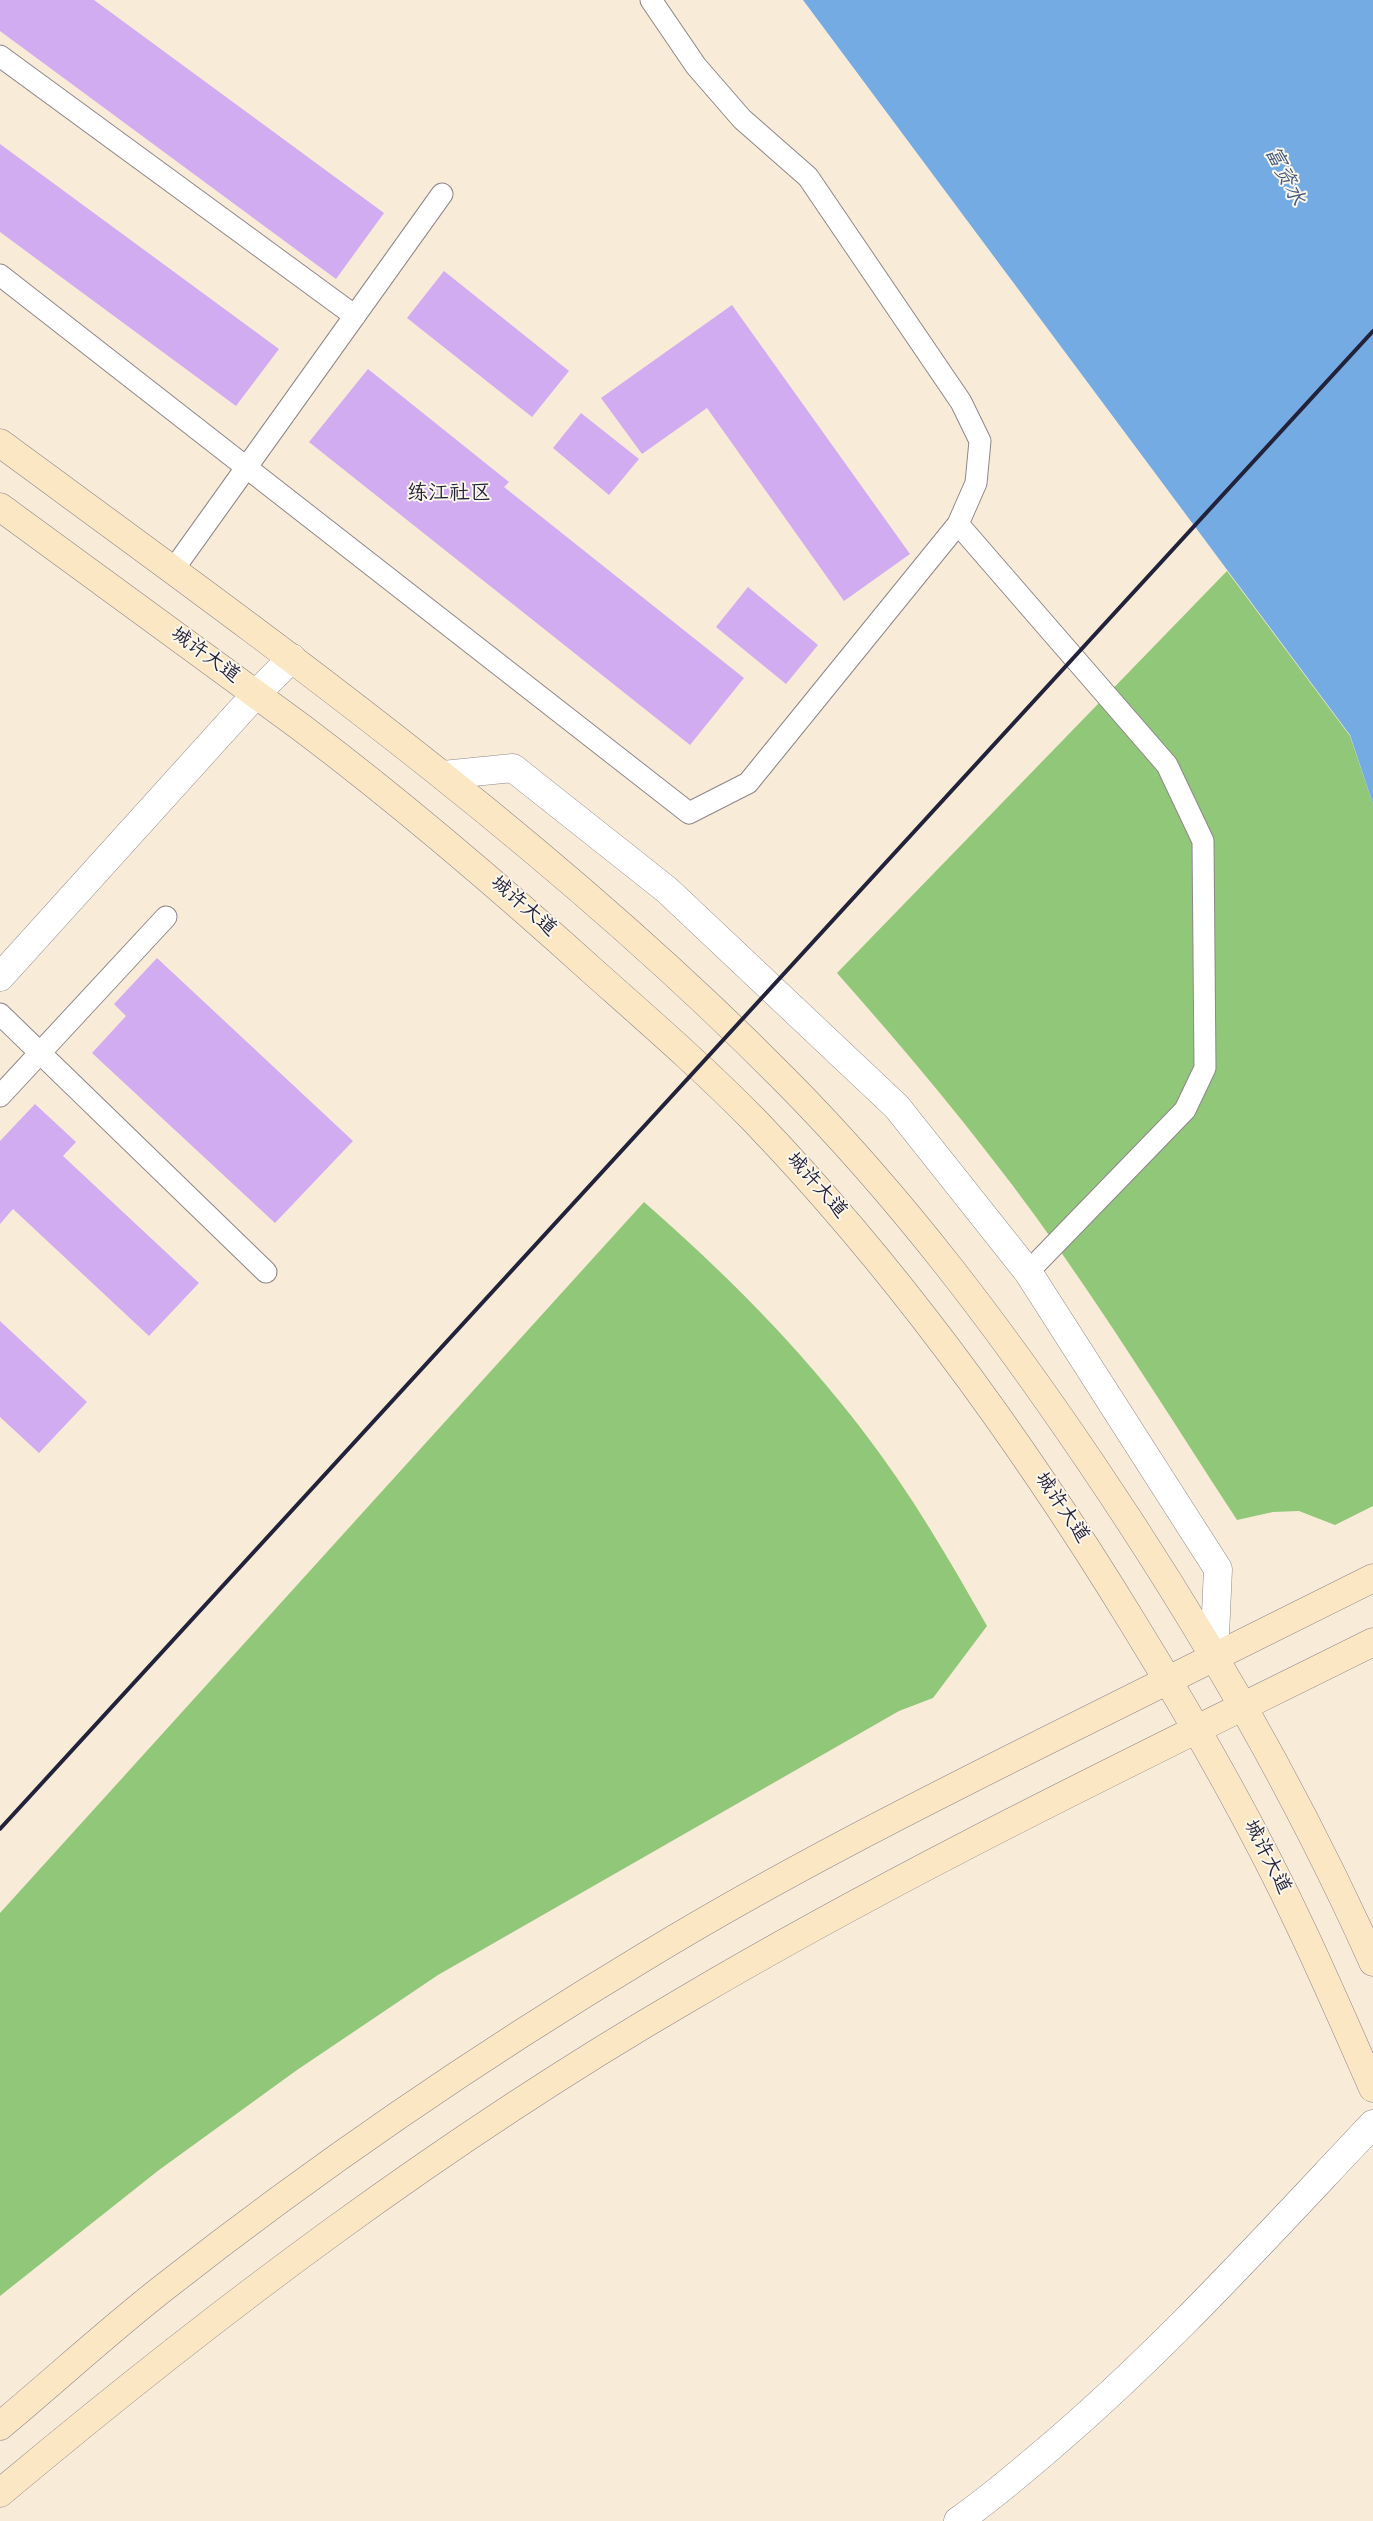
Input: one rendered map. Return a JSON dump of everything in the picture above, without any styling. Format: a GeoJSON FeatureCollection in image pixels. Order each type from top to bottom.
{"type":"FeatureCollection","features":[{"type":"Feature","properties":{"kind":"main road"},"geometry":{"type":"LineString","coordinates":[[0,443],[292,658],[443,774],[548,862],[720,1016],[853,1152],[924,1234],[991,1320],[1135,1528],[1214,1657],[1282,1778],[1344,1898],[1373,1962]]}},
{"type":"Feature","properties":{"kind":"main road","name":"城许大道"},"geometry":{"type":"LineString","coordinates":[[0,507],[255,695],[395,802],[514,901],[685,1053],[751,1118],[815,1186],[884,1267],[973,1382],[1092,1556],[1169,1680],[1302,1929],[1373,2088]]}},
{"type":"Feature","properties":{"kind":"main road"},"geometry":{"type":"LineString","coordinates":[[0,2426],[159,2291],[282,2198],[406,2109],[529,2028],[654,1951],[780,1878],[910,1809],[1373,1578]]}},
{"type":"Feature","properties":{"kind":"main road"},"geometry":{"type":"LineString","coordinates":[[0,2493],[195,2336],[308,2250],[440,2156],[560,2077],[683,2000],[817,1924],[937,1861],[1373,1642]]}},
{"type":"Feature","properties":{"kind":"street"},"geometry":{"type":"LineString","coordinates":[[0,977],[255,695],[292,658]]}},
{"type":"Feature","properties":{"kind":"street"},"geometry":{"type":"LineString","coordinates":[[443,774],[513,768],[667,890],[897,1107],[1028,1272],[1218,1569],[1214,1657]]}},
{"type":"Feature","properties":{"kind":"street"},"geometry":{"type":"LineString","coordinates":[[958,2521],[981,2505],[1083,2419],[1171,2336],[1373,2124]]}},
{"type":"Feature","properties":{"kind":"lane"},"geometry":{"type":"LineString","coordinates":[[0,275],[689,813],[748,782],[958,524],[976,482],[980,441],[961,402],[808,177],[742,119],[696,66],[652,0]]}},
{"type":"Feature","properties":{"kind":"lane"},"geometry":{"type":"LineString","coordinates":[[0,56],[355,316]]}},
{"type":"Feature","properties":{"kind":"lane"},"geometry":{"type":"LineString","coordinates":[[173,570],[442,194]]}},
{"type":"Feature","properties":{"kind":"lane"},"geometry":{"type":"LineString","coordinates":[[958,524],[1166,765],[1203,841],[1205,1068],[1185,1110],[1028,1272]]}},
{"type":"Feature","properties":{"kind":"lane"},"geometry":{"type":"LineString","coordinates":[[0,1096],[166,917]]}},
{"type":"Feature","properties":{"kind":"lane"},"geometry":{"type":"LineString","coordinates":[[0,1014],[266,1272]]}},
{"type":"Feature","properties":{"kind":"green space"},"geometry":{"type":"Polygon","coordinates":[[[1227,571],[1350,736],[1373,804],[1373,1506],[1335,1525],[1299,1511],[1273,1512],[1237,1520],[1113,1329],[1036,1217],[940,1093],[837,973],[1227,571]]]}},
{"type":"Feature","properties":{"kind":"green space"},"geometry":{"type":"Polygon","coordinates":[[[644,1202],[760,1311],[838,1400],[880,1454],[913,1502],[987,1626],[933,1698],[899,1711],[438,1975],[297,2070],[159,2170],[0,2296],[0,1913],[644,1202]]]}},
{"type":"Feature","properties":{"kind":"water","name":"富资水"},"geometry":{"type":"Polygon","coordinates":[[[803,0],[1373,0],[1373,804],[1350,735],[803,0]]]}},
{"type":"Feature","properties":{"kind":"building"},"geometry":{"type":"Polygon","coordinates":[[[0,0],[94,0],[384,213],[336,279],[0,31],[0,0]]]}},
{"type":"Feature","properties":{"kind":"building"},"geometry":{"type":"Polygon","coordinates":[[[0,144],[279,349],[236,406],[0,232],[0,144]]]}},
{"type":"Feature","properties":{"kind":"building"},"geometry":{"type":"Polygon","coordinates":[[[444,271],[569,371],[532,417],[407,318],[444,271]]]}},
{"type":"Feature","properties":{"kind":"building"},"geometry":{"type":"Polygon","coordinates":[[[732,305],[910,554],[844,601],[707,408],[642,454],[601,398],[732,305]]]}},
{"type":"Feature","properties":{"kind":"building"},"geometry":{"type":"Polygon","coordinates":[[[368,369],[509,482],[504,487],[744,678],[690,745],[309,442],[368,369]]]}},
{"type":"Feature","properties":{"kind":"building"},"geometry":{"type":"Polygon","coordinates":[[[581,413],[639,459],[609,495],[553,448],[581,413]]]}},
{"type":"Feature","properties":{"kind":"building"},"geometry":{"type":"Polygon","coordinates":[[[748,587],[818,645],[786,684],[716,627],[748,587]]]}},
{"type":"Feature","properties":{"kind":"building"},"geometry":{"type":"Polygon","coordinates":[[[157,958],[353,1141],[275,1223],[92,1053],[126,1016],[114,1004],[157,958]]]}},
{"type":"Feature","properties":{"kind":"building"},"geometry":{"type":"Polygon","coordinates":[[[35,1104],[76,1142],[63,1156],[199,1283],[149,1336],[13,1209],[0,1224],[0,1141],[35,1104]]]}},
{"type":"Feature","properties":{"kind":"building"},"geometry":{"type":"Polygon","coordinates":[[[0,1321],[87,1402],[39,1453],[0,1417],[0,1321]]]}},
{"type":"Feature","properties":{"kind":"railway"},"geometry":{"type":"LineString","coordinates":[[0,1829],[1373,331]]}},
{"type":"Feature","properties":{"kind":"district","name":"练江社区"},"geometry":{"type":"Point","coordinates":[449,496]}}]}
